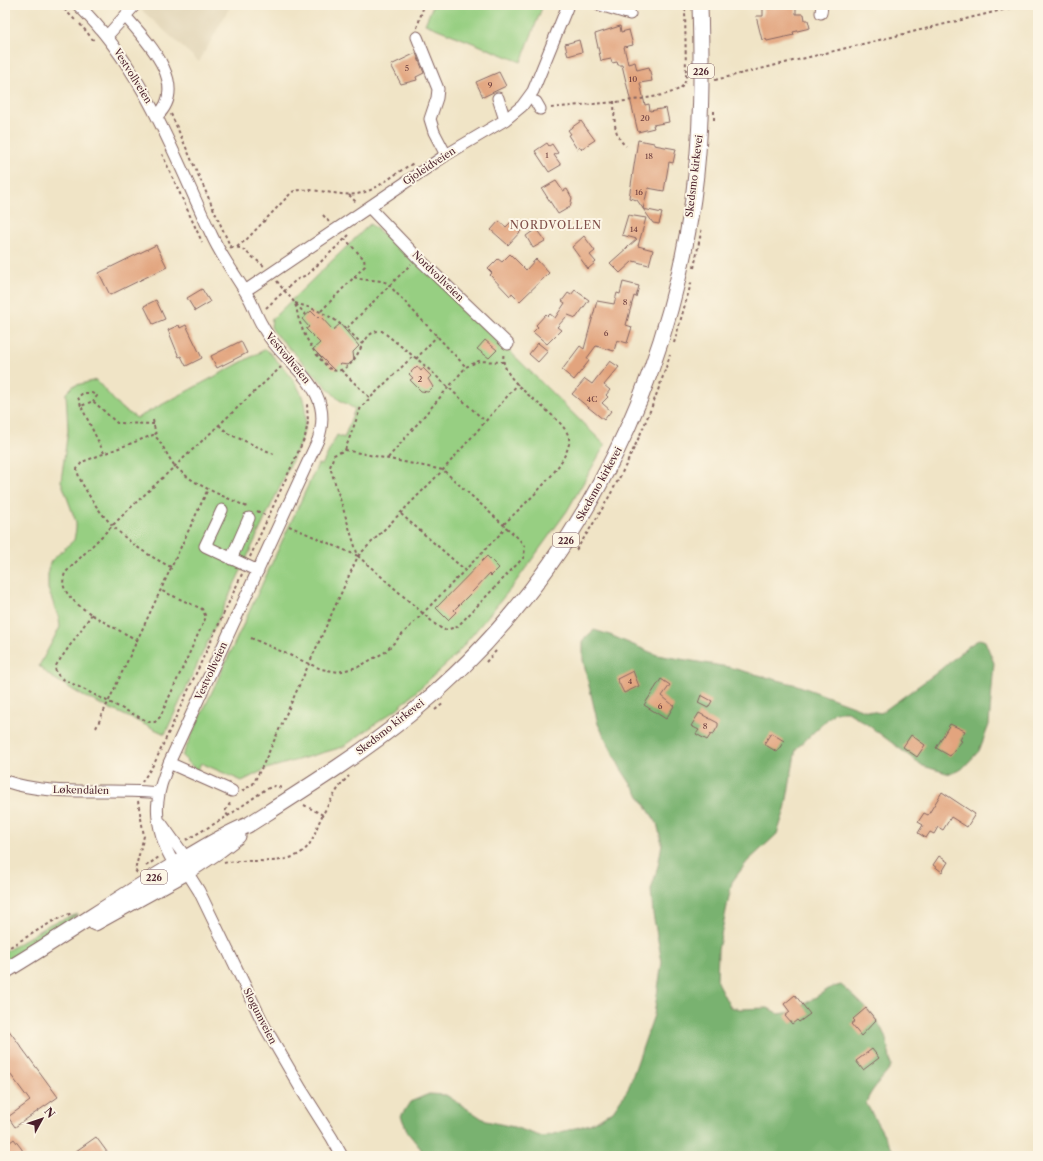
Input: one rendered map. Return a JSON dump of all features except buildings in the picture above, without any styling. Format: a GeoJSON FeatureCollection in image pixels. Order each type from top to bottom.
{"type":"FeatureCollection","features":[{"type":"Feature","properties":{"kind":"highway","name":"Skedsmo kirkevei"},"geometry":{"type":"LineString","coordinates":[[5,971],[63,936],[92,915],[182,865],[229,832],[248,824],[342,764],[389,730],[447,680],[492,634],[534,584],[576,526],[604,479],[627,432],[650,374],[670,310],[683,254],[693,200],[699,137],[701,90],[700,5]]}},
{"type":"Feature","properties":{"kind":"street","name":"Vestvollveien"},"geometry":{"type":"LineString","coordinates":[[78,5],[106,36],[133,74],[157,116],[220,259],[245,291],[267,334],[301,372],[315,391],[322,408],[323,419],[318,440],[169,763],[159,794],[157,810],[160,821],[182,865]]}},
{"type":"Feature","properties":{"kind":"street"},"geometry":{"type":"LineString","coordinates":[[106,36],[135,5]]}},
{"type":"Feature","properties":{"kind":"street","name":"Gjoleidveien"},"geometry":{"type":"LineString","coordinates":[[245,291],[446,154],[505,120],[522,106],[533,91],[568,5]]}},
{"type":"Feature","properties":{"kind":"street"},"geometry":{"type":"LineString","coordinates":[[600,5],[630,14]]}},
{"type":"Feature","properties":{"kind":"street"},"geometry":{"type":"LineString","coordinates":[[125,16],[150,47],[169,80],[170,90],[166,106],[157,116]]}},
{"type":"Feature","properties":{"kind":"street"},"geometry":{"type":"LineString","coordinates":[[417,37],[438,88],[437,98],[430,119],[434,132],[446,154]]}},
{"type":"Feature","properties":{"kind":"street"},"geometry":{"type":"LineString","coordinates":[[498,98],[505,120]]}},
{"type":"Feature","properties":{"kind":"street","name":"Nordvollveien"},"geometry":{"type":"LineString","coordinates":[[369,207],[418,258],[508,344]]}},
{"type":"Feature","properties":{"kind":"street"},"geometry":{"type":"LineString","coordinates":[[222,510],[205,546],[258,571]]}},
{"type":"Feature","properties":{"kind":"street"},"geometry":{"type":"LineString","coordinates":[[231,559],[249,518]]}},
{"type":"Feature","properties":{"kind":"street"},"geometry":{"type":"LineString","coordinates":[[169,763],[233,791]]}},
{"type":"Feature","properties":{"kind":"street","name":"Løkendalen"},"geometry":{"type":"LineString","coordinates":[[5,781],[19,786],[44,789],[136,791],[159,794]]}},
{"type":"Feature","properties":{"kind":"street","name":"Slogumveien"},"geometry":{"type":"LineString","coordinates":[[182,865],[199,892],[265,1027],[300,1090],[332,1138],[342,1156]]}},
{"type":"Feature","properties":{"kind":"path"},"geometry":{"type":"LineString","coordinates":[[60,5],[100,47]]}},
{"type":"Feature","properties":{"kind":"path"},"geometry":{"type":"LineString","coordinates":[[417,37],[417,26],[424,5]]}},
{"type":"Feature","properties":{"kind":"path"},"geometry":{"type":"LineString","coordinates":[[538,106],[652,97],[677,90],[682,86],[686,76],[685,5]]}},
{"type":"Feature","properties":{"kind":"path"},"geometry":{"type":"LineString","coordinates":[[715,80],[1023,5]]}},
{"type":"Feature","properties":{"kind":"path"},"geometry":{"type":"LineString","coordinates":[[614,101],[616,132],[620,140],[626,146]]}},
{"type":"Feature","properties":{"kind":"path"},"geometry":{"type":"LineString","coordinates":[[166,106],[181,132],[231,247],[237,247],[269,269]]}},
{"type":"Feature","properties":{"kind":"path"},"geometry":{"type":"LineString","coordinates":[[160,151],[194,227],[206,248]]}},
{"type":"Feature","properties":{"kind":"path"},"geometry":{"type":"LineString","coordinates":[[237,247],[246,240],[292,192],[302,190],[349,195],[358,194],[369,190],[417,161]]}},
{"type":"Feature","properties":{"kind":"path"},"geometry":{"type":"LineString","coordinates":[[262,312],[296,280],[308,274],[351,233]]}},
{"type":"Feature","properties":{"kind":"path"},"geometry":{"type":"LineString","coordinates":[[322,311],[365,266],[365,261],[342,236]]}},
{"type":"Feature","properties":{"kind":"path"},"geometry":{"type":"LineString","coordinates":[[347,328],[418,258]]}},
{"type":"Feature","properties":{"kind":"path"},"geometry":{"type":"LineString","coordinates":[[274,276],[284,291],[306,315]]}},
{"type":"Feature","properties":{"kind":"path"},"geometry":{"type":"LineString","coordinates":[[354,278],[363,280],[380,280],[389,286],[466,367]]}},
{"type":"Feature","properties":{"kind":"path"},"geometry":{"type":"LineString","coordinates":[[295,303],[322,311],[347,328],[362,344]]}},
{"type":"Feature","properties":{"kind":"path"},"geometry":{"type":"LineString","coordinates":[[295,303],[299,319],[313,351],[331,369],[335,371],[348,367],[358,357],[362,344],[375,332],[382,331],[413,356],[486,422]]}},
{"type":"Feature","properties":{"kind":"path"},"geometry":{"type":"LineString","coordinates":[[416,359],[437,336]]}},
{"type":"Feature","properties":{"kind":"path"},"geometry":{"type":"LineString","coordinates":[[504,524],[557,467],[569,443],[569,435],[564,426],[506,371],[503,362],[504,351],[508,344]]}},
{"type":"Feature","properties":{"kind":"path"},"geometry":{"type":"LineString","coordinates":[[345,450],[359,410],[413,356]]}},
{"type":"Feature","properties":{"kind":"path"},"geometry":{"type":"LineString","coordinates":[[388,458],[466,367],[479,361],[503,362]]}},
{"type":"Feature","properties":{"kind":"path"},"geometry":{"type":"LineString","coordinates":[[137,640],[92,614],[73,600],[66,593],[64,577],[70,566],[284,364]]}},
{"type":"Feature","properties":{"kind":"path"},"geometry":{"type":"LineString","coordinates":[[341,370],[370,398]]}},
{"type":"Feature","properties":{"kind":"path"},"geometry":{"type":"LineString","coordinates":[[228,816],[225,809],[229,805],[233,791],[246,789],[257,777],[358,556],[443,470],[518,384]]}},
{"type":"Feature","properties":{"kind":"path"},"geometry":{"type":"LineString","coordinates":[[81,406],[94,401],[97,396],[83,392],[78,397],[81,406],[104,453]]}},
{"type":"Feature","properties":{"kind":"path"},"geometry":{"type":"LineString","coordinates":[[94,401],[117,423],[154,424]]}},
{"type":"Feature","properties":{"kind":"path"},"geometry":{"type":"LineString","coordinates":[[140,786],[155,762],[305,437],[308,422],[307,403]]}},
{"type":"Feature","properties":{"kind":"path"},"geometry":{"type":"LineString","coordinates":[[153,420],[156,437],[175,467],[190,479],[269,516]]}},
{"type":"Feature","properties":{"kind":"path"},"geometry":{"type":"LineString","coordinates":[[219,425],[229,434],[274,454]]}},
{"type":"Feature","properties":{"kind":"path"},"geometry":{"type":"LineString","coordinates":[[156,437],[151,435],[82,462],[77,470],[89,496],[112,526],[132,544],[171,567]]}},
{"type":"Feature","properties":{"kind":"path"},"geometry":{"type":"LineString","coordinates":[[285,524],[358,556],[440,628],[448,630],[457,627],[524,557],[525,552],[522,542],[504,524],[443,470],[345,450],[334,455],[330,467],[358,556]]}},
{"type":"Feature","properties":{"kind":"path"},"geometry":{"type":"LineString","coordinates":[[96,728],[208,488]]}},
{"type":"Feature","properties":{"kind":"path"},"geometry":{"type":"LineString","coordinates":[[401,514],[465,570]]}},
{"type":"Feature","properties":{"kind":"path"},"geometry":{"type":"LineString","coordinates":[[252,638],[321,669],[338,672],[362,665],[385,652],[507,527]]}},
{"type":"Feature","properties":{"kind":"path"},"geometry":{"type":"LineString","coordinates":[[92,614],[57,664],[55,670],[62,679],[108,703],[149,722],[157,720],[205,620],[205,614],[202,609],[160,590]]}},
{"type":"Feature","properties":{"kind":"path"},"geometry":{"type":"LineString","coordinates":[[484,665],[499,648]]}},
{"type":"Feature","properties":{"kind":"path"},"geometry":{"type":"LineString","coordinates":[[433,712],[448,699]]}},
{"type":"Feature","properties":{"kind":"path"},"geometry":{"type":"LineString","coordinates":[[229,862],[277,861],[294,856],[305,848],[314,838],[323,815],[342,784],[349,776]]}},
{"type":"Feature","properties":{"kind":"path"},"geometry":{"type":"LineString","coordinates":[[182,842],[228,816],[266,789],[275,786],[284,789]]}},
{"type":"Feature","properties":{"kind":"path"},"geometry":{"type":"LineString","coordinates":[[138,798],[138,811],[144,836],[136,866],[137,873],[162,854]]}},
{"type":"Feature","properties":{"kind":"path"},"geometry":{"type":"LineString","coordinates":[[300,802],[323,815]]}},
{"type":"Feature","properties":{"kind":"path"},"geometry":{"type":"LineString","coordinates":[[5,950],[55,920],[78,910]]}},
{"type":"Feature","properties":{"kind":"shaded area"},"geometry":{"type":"Polygon","coordinates":[[[136,5],[231,5],[199,62],[136,5]]]}},
{"type":"Feature","properties":{"kind":"green space"},"geometry":{"type":"Polygon","coordinates":[[[433,5],[543,5],[521,62],[425,24],[433,5]]]}},
{"type":"Feature","properties":{"kind":"green space"},"geometry":{"type":"Polygon","coordinates":[[[370,224],[417,260],[605,445],[567,511],[512,587],[454,657],[398,708],[343,747],[266,769],[242,781],[201,763],[197,771],[182,756],[318,464],[322,465],[337,435],[344,438],[355,409],[338,399],[274,332],[271,327],[272,319],[370,224]]]}},
{"type":"Feature","properties":{"kind":"green space"},"geometry":{"type":"Polygon","coordinates":[[[266,349],[285,370],[299,390],[303,400],[305,412],[305,426],[301,441],[165,734],[83,696],[50,676],[39,666],[60,627],[59,619],[48,589],[48,569],[51,561],[74,540],[76,529],[76,522],[61,481],[68,430],[66,393],[73,386],[96,380],[121,408],[137,418],[266,349]]]}},
{"type":"Feature","properties":{"kind":"green space"},"geometry":{"type":"Polygon","coordinates":[[[594,630],[610,635],[657,655],[728,667],[797,685],[864,710],[881,713],[935,674],[970,645],[980,639],[985,641],[994,663],[989,725],[979,751],[962,769],[950,774],[923,766],[848,712],[835,712],[796,749],[785,810],[777,834],[747,862],[732,882],[718,950],[717,982],[730,1007],[740,1009],[768,1008],[779,1014],[792,1012],[830,988],[841,985],[875,1018],[884,1034],[888,1046],[891,1067],[874,1089],[866,1103],[896,1156],[422,1156],[421,1149],[408,1133],[401,1116],[410,1102],[429,1094],[446,1095],[486,1121],[514,1127],[543,1137],[590,1124],[613,1111],[628,1089],[654,1015],[662,962],[653,914],[651,890],[658,866],[662,844],[657,823],[621,769],[598,724],[583,660],[583,640],[594,630]]]}},
{"type":"Feature","properties":{"kind":"green space"},"geometry":{"type":"Polygon","coordinates":[[[78,914],[61,928],[5,964],[5,952],[50,924],[78,914]]]}},
{"type":"Feature","properties":{"kind":"district","name":"NORDVOLLEN"},"geometry":{"type":"Point","coordinates":[556,225]}}]}
